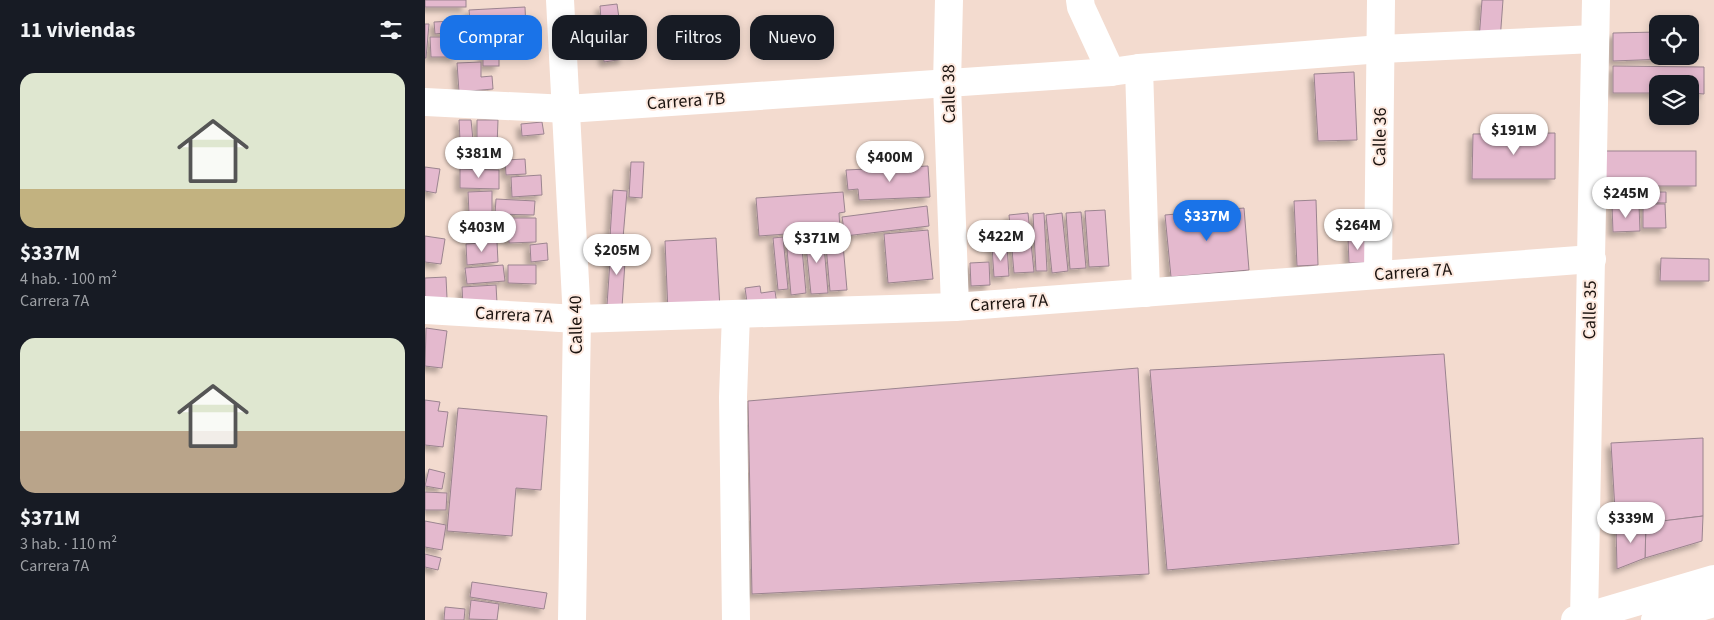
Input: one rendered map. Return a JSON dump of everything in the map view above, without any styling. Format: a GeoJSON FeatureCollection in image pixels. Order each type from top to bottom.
{"type":"FeatureCollection","features":[{"type":"Feature","properties":{"kind":"street","name":"Calle 40"},"geometry":{"type":"LineString","coordinates":[[560,0],[577,319],[572,620]]}},
{"type":"Feature","properties":{"kind":"street","name":"Calle 38"},"geometry":{"type":"LineString","coordinates":[[949,0],[947,84],[955,307]]}},
{"type":"Feature","properties":{"kind":"street"},"geometry":{"type":"LineString","coordinates":[[1080,0],[1081,7],[1111,72]]}},
{"type":"Feature","properties":{"kind":"street","name":"Calle 36"},"geometry":{"type":"LineString","coordinates":[[1378,274],[1381,0]]}},
{"type":"Feature","properties":{"kind":"street","name":"Calle 35"},"geometry":{"type":"LineString","coordinates":[[1581,619],[1596,0]]}},
{"type":"Feature","properties":{"kind":"street","name":"Carrera 7B"},"geometry":{"type":"LineString","coordinates":[[425,102],[567,109],[1111,72],[1139,68],[1381,49],[1594,39]]}},
{"type":"Feature","properties":{"kind":"street"},"geometry":{"type":"LineString","coordinates":[[1139,68],[1146,292]]}},
{"type":"Feature","properties":{"kind":"street","name":"Carrera 7A"},"geometry":{"type":"LineString","coordinates":[[425,310],[577,319],[955,307],[1378,274],[1591,260]]}},
{"type":"Feature","properties":{"kind":"street"},"geometry":{"type":"LineString","coordinates":[[735,314],[733,407],[736,620]]}},
{"type":"Feature","properties":{"kind":"street"},"geometry":{"type":"LineString","coordinates":[[1581,619],[1714,580]]}},
{"type":"Feature","properties":{"kind":"street"},"geometry":{"type":"LineString","coordinates":[[1655,620],[1714,603]]}},
{"type":"Feature","properties":{"kind":"building"},"geometry":{"type":"Polygon","coordinates":[[[425,0],[466,0],[466,7],[425,7],[425,0]]]}},
{"type":"Feature","properties":{"kind":"building"},"geometry":{"type":"Polygon","coordinates":[[[1482,0],[1503,0],[1500,41],[1479,40],[1482,0]]]}},
{"type":"Feature","properties":{"kind":"building"},"geometry":{"type":"Polygon","coordinates":[[[617,4],[619,15],[601,15],[600,6],[617,4]]]}},
{"type":"Feature","properties":{"kind":"building"},"geometry":{"type":"Polygon","coordinates":[[[525,7],[525,15],[469,15],[469,10],[525,7]]]}},
{"type":"Feature","properties":{"kind":"building"},"geometry":{"type":"Polygon","coordinates":[[[434,22],[440,22],[440,33],[435,34],[434,22]]]}},
{"type":"Feature","properties":{"kind":"building"},"geometry":{"type":"Polygon","coordinates":[[[425,24],[429,24],[426,58],[425,58],[425,24]]]}},
{"type":"Feature","properties":{"kind":"building"},"geometry":{"type":"Polygon","coordinates":[[[1649,32],[1649,60],[1613,61],[1613,33],[1649,32]]]}},
{"type":"Feature","properties":{"kind":"building"},"geometry":{"type":"Polygon","coordinates":[[[430,37],[440,37],[440,57],[431,57],[430,37]]]}},
{"type":"Feature","properties":{"kind":"building"},"geometry":{"type":"Polygon","coordinates":[[[483,60],[499,60],[499,66],[483,66],[483,60]]]}},
{"type":"Feature","properties":{"kind":"building"},"geometry":{"type":"Polygon","coordinates":[[[481,62],[481,77],[492,76],[493,89],[459,92],[457,63],[481,62]]]}},
{"type":"Feature","properties":{"kind":"building"},"geometry":{"type":"Polygon","coordinates":[[[1613,66],[1704,67],[1704,94],[1699,94],[1699,75],[1649,75],[1649,93],[1613,93],[1613,66]]]}},
{"type":"Feature","properties":{"kind":"building"},"geometry":{"type":"Polygon","coordinates":[[[1354,72],[1357,140],[1318,141],[1314,74],[1354,72]]]}},
{"type":"Feature","properties":{"kind":"building"},"geometry":{"type":"Polygon","coordinates":[[[459,120],[471,120],[473,140],[460,141],[459,120]]]}},
{"type":"Feature","properties":{"kind":"building"},"geometry":{"type":"Polygon","coordinates":[[[477,120],[498,120],[497,146],[477,146],[477,120]]]}},
{"type":"Feature","properties":{"kind":"building"},"geometry":{"type":"Polygon","coordinates":[[[542,122],[544,134],[522,136],[521,124],[542,122]]]}},
{"type":"Feature","properties":{"kind":"building"},"geometry":{"type":"Polygon","coordinates":[[[1555,133],[1555,179],[1472,179],[1473,134],[1555,133]]]}},
{"type":"Feature","properties":{"kind":"building"},"geometry":{"type":"Polygon","coordinates":[[[1604,151],[1696,151],[1696,186],[1604,186],[1604,151]]]}},
{"type":"Feature","properties":{"kind":"building"},"geometry":{"type":"Polygon","coordinates":[[[501,154],[502,165],[465,168],[464,156],[501,154]]]}},
{"type":"Feature","properties":{"kind":"building"},"geometry":{"type":"Polygon","coordinates":[[[525,159],[526,174],[506,175],[505,160],[525,159]]]}},
{"type":"Feature","properties":{"kind":"building"},"geometry":{"type":"Polygon","coordinates":[[[631,162],[644,162],[642,198],[629,197],[631,162]]]}},
{"type":"Feature","properties":{"kind":"building"},"geometry":{"type":"Polygon","coordinates":[[[928,166],[930,197],[859,200],[858,189],[848,190],[846,170],[928,166]]]}},
{"type":"Feature","properties":{"kind":"building"},"geometry":{"type":"Polygon","coordinates":[[[425,167],[440,169],[436,193],[425,191],[425,167]]]}},
{"type":"Feature","properties":{"kind":"building"},"geometry":{"type":"Polygon","coordinates":[[[460,169],[499,170],[499,189],[460,188],[460,169]]]}},
{"type":"Feature","properties":{"kind":"building"},"geometry":{"type":"Polygon","coordinates":[[[541,175],[542,195],[512,197],[511,177],[541,175]]]}},
{"type":"Feature","properties":{"kind":"building"},"geometry":{"type":"Polygon","coordinates":[[[613,190],[627,191],[623,238],[610,237],[613,190]]]}},
{"type":"Feature","properties":{"kind":"building"},"geometry":{"type":"Polygon","coordinates":[[[492,191],[492,214],[469,214],[468,192],[492,191]]]}},
{"type":"Feature","properties":{"kind":"building"},"geometry":{"type":"Polygon","coordinates":[[[843,192],[845,212],[839,213],[840,230],[759,236],[756,198],[843,192]]]}},
{"type":"Feature","properties":{"kind":"building"},"geometry":{"type":"Polygon","coordinates":[[[1613,192],[1666,192],[1666,203],[1613,202],[1613,192]]]}},
{"type":"Feature","properties":{"kind":"building"},"geometry":{"type":"Polygon","coordinates":[[[496,199],[535,201],[534,215],[495,214],[496,199]]]}},
{"type":"Feature","properties":{"kind":"building"},"geometry":{"type":"Polygon","coordinates":[[[1316,200],[1318,265],[1297,266],[1294,201],[1316,200]]]}},
{"type":"Feature","properties":{"kind":"building"},"geometry":{"type":"Polygon","coordinates":[[[1643,204],[1665,204],[1666,228],[1643,228],[1643,204]]]}},
{"type":"Feature","properties":{"kind":"building"},"geometry":{"type":"Polygon","coordinates":[[[1639,205],[1640,231],[1613,232],[1612,206],[1639,205]]]}},
{"type":"Feature","properties":{"kind":"building"},"geometry":{"type":"Polygon","coordinates":[[[927,206],[929,226],[845,236],[842,217],[927,206]]]}},
{"type":"Feature","properties":{"kind":"building"},"geometry":{"type":"Polygon","coordinates":[[[1244,208],[1249,270],[1171,277],[1165,215],[1244,208]]]}},
{"type":"Feature","properties":{"kind":"building"},"geometry":{"type":"Polygon","coordinates":[[[1105,210],[1109,266],[1089,267],[1085,211],[1105,210]]]}},
{"type":"Feature","properties":{"kind":"building"},"geometry":{"type":"Polygon","coordinates":[[[1081,212],[1086,268],[1070,269],[1066,213],[1081,212]]]}},
{"type":"Feature","properties":{"kind":"building"},"geometry":{"type":"Polygon","coordinates":[[[1028,213],[1034,272],[1014,273],[1009,215],[1028,213]]]}},
{"type":"Feature","properties":{"kind":"building"},"geometry":{"type":"Polygon","coordinates":[[[1044,213],[1047,271],[1036,271],[1033,214],[1044,213]]]}},
{"type":"Feature","properties":{"kind":"building"},"geometry":{"type":"Polygon","coordinates":[[[1062,213],[1068,271],[1052,273],[1046,215],[1062,213]]]}},
{"type":"Feature","properties":{"kind":"building"},"geometry":{"type":"Polygon","coordinates":[[[1348,213],[1366,213],[1367,231],[1349,231],[1348,213]]]}},
{"type":"Feature","properties":{"kind":"building"},"geometry":{"type":"Polygon","coordinates":[[[508,218],[536,218],[536,242],[509,243],[508,218]]]}},
{"type":"Feature","properties":{"kind":"building"},"geometry":{"type":"Polygon","coordinates":[[[493,219],[506,219],[506,237],[493,237],[493,219]]]}},
{"type":"Feature","properties":{"kind":"building"},"geometry":{"type":"Polygon","coordinates":[[[484,220],[486,235],[466,237],[464,222],[484,220]]]}},
{"type":"Feature","properties":{"kind":"building"},"geometry":{"type":"Polygon","coordinates":[[[928,230],[933,279],[888,283],[884,234],[928,230]]]}},
{"type":"Feature","properties":{"kind":"building"},"geometry":{"type":"Polygon","coordinates":[[[842,233],[847,290],[830,291],[825,234],[842,233]]]}},
{"type":"Feature","properties":{"kind":"building"},"geometry":{"type":"Polygon","coordinates":[[[823,234],[828,293],[811,294],[805,236],[823,234]]]}},
{"type":"Feature","properties":{"kind":"building"},"geometry":{"type":"Polygon","coordinates":[[[425,236],[445,239],[441,264],[425,262],[425,236]]]}},
{"type":"Feature","properties":{"kind":"building"},"geometry":{"type":"Polygon","coordinates":[[[783,237],[788,289],[778,290],[773,238],[783,237]]]}},
{"type":"Feature","properties":{"kind":"building"},"geometry":{"type":"Polygon","coordinates":[[[801,237],[806,293],[791,295],[786,238],[801,237]]]}},
{"type":"Feature","properties":{"kind":"building"},"geometry":{"type":"Polygon","coordinates":[[[716,238],[720,309],[668,312],[665,241],[716,238]]]}},
{"type":"Feature","properties":{"kind":"building"},"geometry":{"type":"Polygon","coordinates":[[[1368,238],[1368,263],[1349,263],[1348,239],[1368,238]]]}},
{"type":"Feature","properties":{"kind":"building"},"geometry":{"type":"Polygon","coordinates":[[[497,242],[498,262],[467,265],[466,244],[497,242]]]}},
{"type":"Feature","properties":{"kind":"building"},"geometry":{"type":"Polygon","coordinates":[[[547,243],[548,260],[531,262],[530,245],[547,243]]]}},
{"type":"Feature","properties":{"kind":"building"},"geometry":{"type":"Polygon","coordinates":[[[611,246],[626,247],[622,307],[607,305],[611,246]]]}},
{"type":"Feature","properties":{"kind":"building"},"geometry":{"type":"Polygon","coordinates":[[[1007,246],[1009,276],[994,277],[992,247],[1007,246]]]}},
{"type":"Feature","properties":{"kind":"building"},"geometry":{"type":"Polygon","coordinates":[[[1661,258],[1709,259],[1709,281],[1660,281],[1661,258]]]}},
{"type":"Feature","properties":{"kind":"building"},"geometry":{"type":"Polygon","coordinates":[[[989,262],[990,285],[971,286],[970,263],[989,262]]]}},
{"type":"Feature","properties":{"kind":"building"},"geometry":{"type":"Polygon","coordinates":[[[503,265],[505,281],[467,284],[465,268],[503,265]]]}},
{"type":"Feature","properties":{"kind":"building"},"geometry":{"type":"Polygon","coordinates":[[[508,265],[536,265],[536,284],[508,283],[508,265]]]}},
{"type":"Feature","properties":{"kind":"building"},"geometry":{"type":"Polygon","coordinates":[[[446,277],[447,298],[425,299],[425,278],[446,277]]]}},
{"type":"Feature","properties":{"kind":"building"},"geometry":{"type":"Polygon","coordinates":[[[496,285],[497,303],[463,306],[462,287],[496,285]]]}},
{"type":"Feature","properties":{"kind":"building"},"geometry":{"type":"Polygon","coordinates":[[[760,286],[761,293],[775,291],[777,305],[748,309],[745,288],[760,286]]]}},
{"type":"Feature","properties":{"kind":"building"},"geometry":{"type":"Polygon","coordinates":[[[426,328],[447,331],[442,368],[425,366],[426,328]]]}},
{"type":"Feature","properties":{"kind":"building"},"geometry":{"type":"Polygon","coordinates":[[[1444,354],[1459,544],[1167,570],[1150,370],[1444,354]]]}},
{"type":"Feature","properties":{"kind":"building"},"geometry":{"type":"Polygon","coordinates":[[[1138,368],[1149,574],[752,594],[748,401],[1138,368]]]}},
{"type":"Feature","properties":{"kind":"building"},"geometry":{"type":"Polygon","coordinates":[[[425,400],[440,402],[438,411],[448,412],[443,447],[425,445],[425,400]]]}},
{"type":"Feature","properties":{"kind":"building"},"geometry":{"type":"Polygon","coordinates":[[[458,408],[547,416],[541,490],[516,488],[512,536],[447,531],[458,408]]]}},
{"type":"Feature","properties":{"kind":"building"},"geometry":{"type":"Polygon","coordinates":[[[1703,438],[1703,516],[1616,527],[1611,443],[1703,438]]]}},
{"type":"Feature","properties":{"kind":"building"},"geometry":{"type":"Polygon","coordinates":[[[429,469],[445,473],[442,489],[425,486],[429,469]]]}},
{"type":"Feature","properties":{"kind":"building"},"geometry":{"type":"Polygon","coordinates":[[[425,492],[447,493],[446,510],[425,510],[425,492]]]}},
{"type":"Feature","properties":{"kind":"building"},"geometry":{"type":"Polygon","coordinates":[[[1703,516],[1702,541],[1645,558],[1646,523],[1703,516]]]}},
{"type":"Feature","properties":{"kind":"building"},"geometry":{"type":"Polygon","coordinates":[[[425,521],[446,525],[442,550],[425,547],[425,521]]]}},
{"type":"Feature","properties":{"kind":"building"},"geometry":{"type":"Polygon","coordinates":[[[1646,523],[1645,558],[1617,569],[1616,527],[1646,523]]]}},
{"type":"Feature","properties":{"kind":"building"},"geometry":{"type":"Polygon","coordinates":[[[425,554],[441,558],[438,570],[425,567],[425,554]]]}},
{"type":"Feature","properties":{"kind":"building"},"geometry":{"type":"Polygon","coordinates":[[[472,582],[547,593],[544,609],[470,597],[472,582]]]}},
{"type":"Feature","properties":{"kind":"building"},"geometry":{"type":"Polygon","coordinates":[[[471,600],[499,604],[497,620],[469,619],[471,600]]]}},
{"type":"Feature","properties":{"kind":"building"},"geometry":{"type":"Polygon","coordinates":[[[445,607],[465,609],[464,620],[444,620],[445,607]]]}}]}
